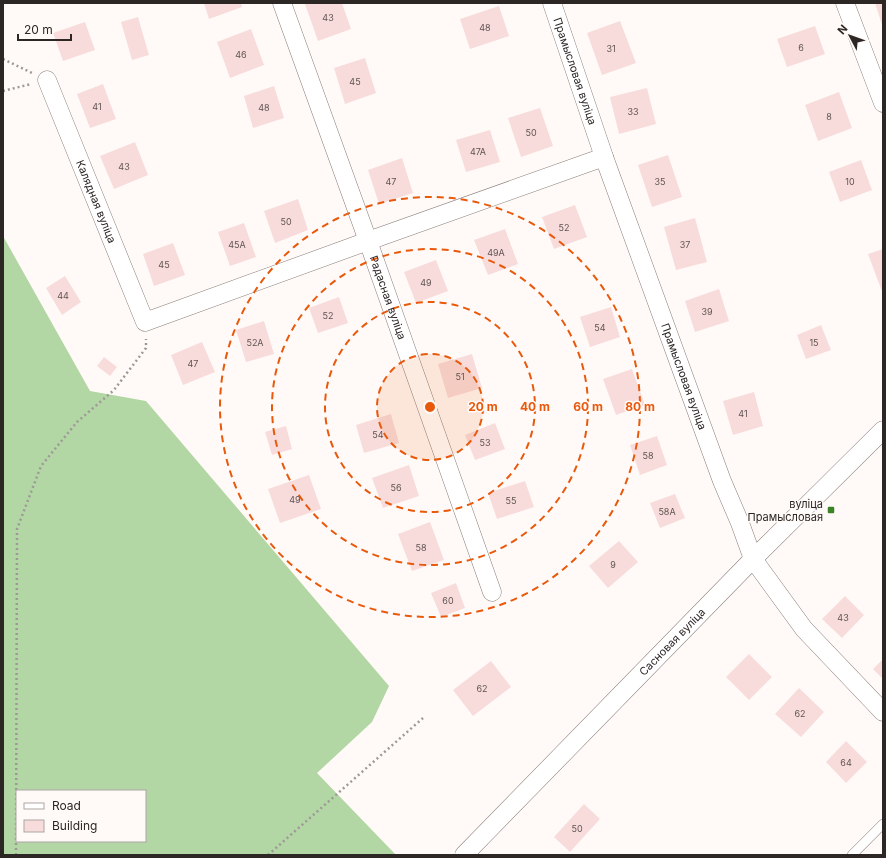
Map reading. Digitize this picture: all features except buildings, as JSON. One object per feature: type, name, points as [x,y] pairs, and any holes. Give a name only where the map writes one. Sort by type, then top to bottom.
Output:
[{"type":"street","name":"Радасная вуліца","points":[[282,3],[492,592]]},
{"type":"street","name":"Прамысловая вуліца","points":[[552,3],[604,157],[722,481],[740,523],[753,559],[804,629],[883,712]]},
{"type":"street","points":[[845,3],[883,103]]},
{"type":"street","name":"Калядная вуліца","points":[[47,80],[145,322]]},
{"type":"street","points":[[145,322],[604,157]]},
{"type":"street","name":"Сасновая вуліца","points":[[464,855],[753,559],[883,430]]},
{"type":"lane","points":[[852,855],[883,824]]},
{"type":"path","points":[[3,59],[47,80]]},
{"type":"path","points":[[3,92],[47,80]]},
{"type":"path","points":[[16,790],[17,529],[41,466],[77,422],[114,390],[146,348],[145,322]]},
{"type":"path","points":[[268,855],[423,718]]},
{"type":"path","points":[[16,842],[16,855]]},
{"type":"green space","points":[[3,236],[90,391],[146,401],[389,686],[372,722],[317,773],[396,855],[3,855]]},
{"type":"place","name":"вуліца Прамысловая","points":[[831,510]]}]
